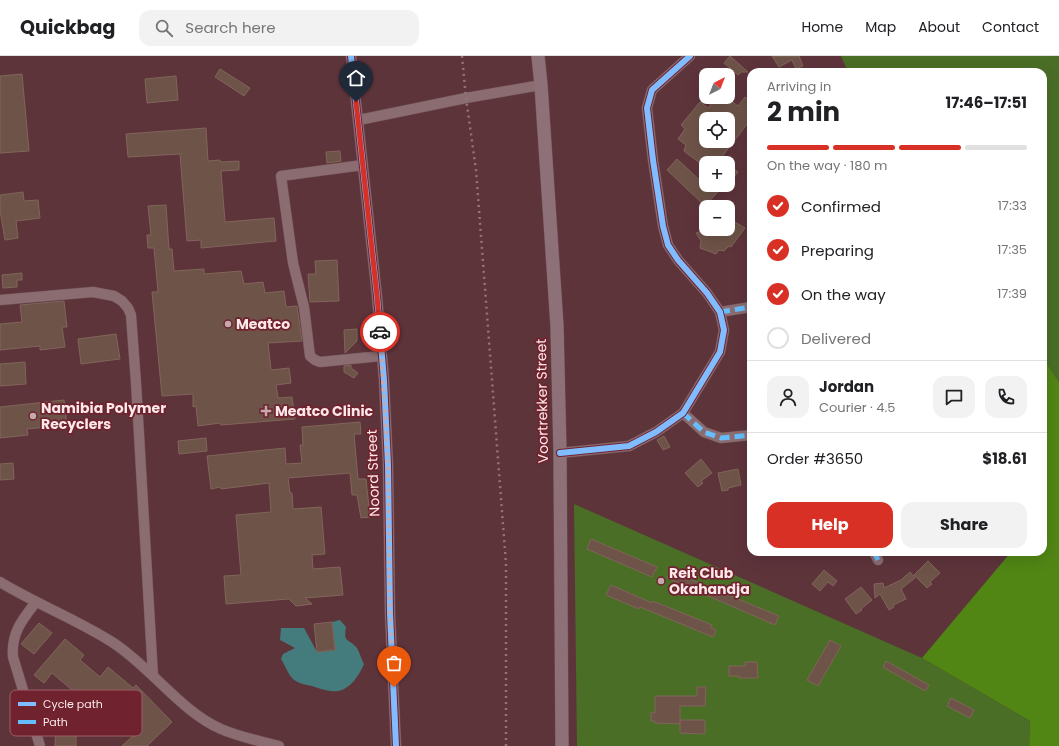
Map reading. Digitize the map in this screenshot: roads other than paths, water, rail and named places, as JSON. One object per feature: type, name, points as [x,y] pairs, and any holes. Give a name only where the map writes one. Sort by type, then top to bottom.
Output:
[{"type":"main road","name":"Voortrekker Street","points":[[538,56],[557,326],[560,453],[562,746]]},
{"type":"street","name":"Noord Street","points":[[351,56],[377,296],[381,356],[388,465],[390,613],[396,746]]},
{"type":"street","points":[[560,453],[629,446],[656,432],[683,413],[720,352],[724,330],[720,312],[707,293],[678,260],[668,245],[663,226],[647,108],[652,90],[690,56]]},
{"type":"street","points":[[359,120],[466,98],[541,85]]},
{"type":"street","points":[[363,165],[281,176],[293,263],[304,307],[310,356],[320,362],[381,356]]},
{"type":"street","points":[[0,300],[93,292],[114,296],[122,301],[128,308],[131,315],[153,676]]},
{"type":"street","points":[[720,312],[747,308]]},
{"type":"street","points":[[683,413],[704,432],[721,438],[747,435]]},
{"type":"street","points":[[0,582],[112,642],[128,654],[200,717],[221,729],[279,746]]},
{"type":"street","points":[[23,690],[13,657],[12,646],[20,624],[36,602]]},
{"type":"street","points":[[37,736],[40,746]]},
{"type":"water","points":[[340,620],[346,627],[345,636],[347,640],[357,648],[364,664],[359,675],[347,687],[336,691],[328,691],[294,680],[281,659],[283,654],[295,648],[280,640],[281,628],[304,628],[317,652],[335,650],[332,622]]},
{"type":"railway","points":[[462,56],[476,170],[506,564],[506,746]]},
{"type":"place","name":"Meatco","points":[[228,324]]},
{"type":"place","name":"Meatco Clinic","points":[[266,411]]},
{"type":"place","name":"Namibia Polymer Recyclers","points":[[33,416]]},
{"type":"place","name":"Reit Club Okahandja","points":[[661,581]]}]
